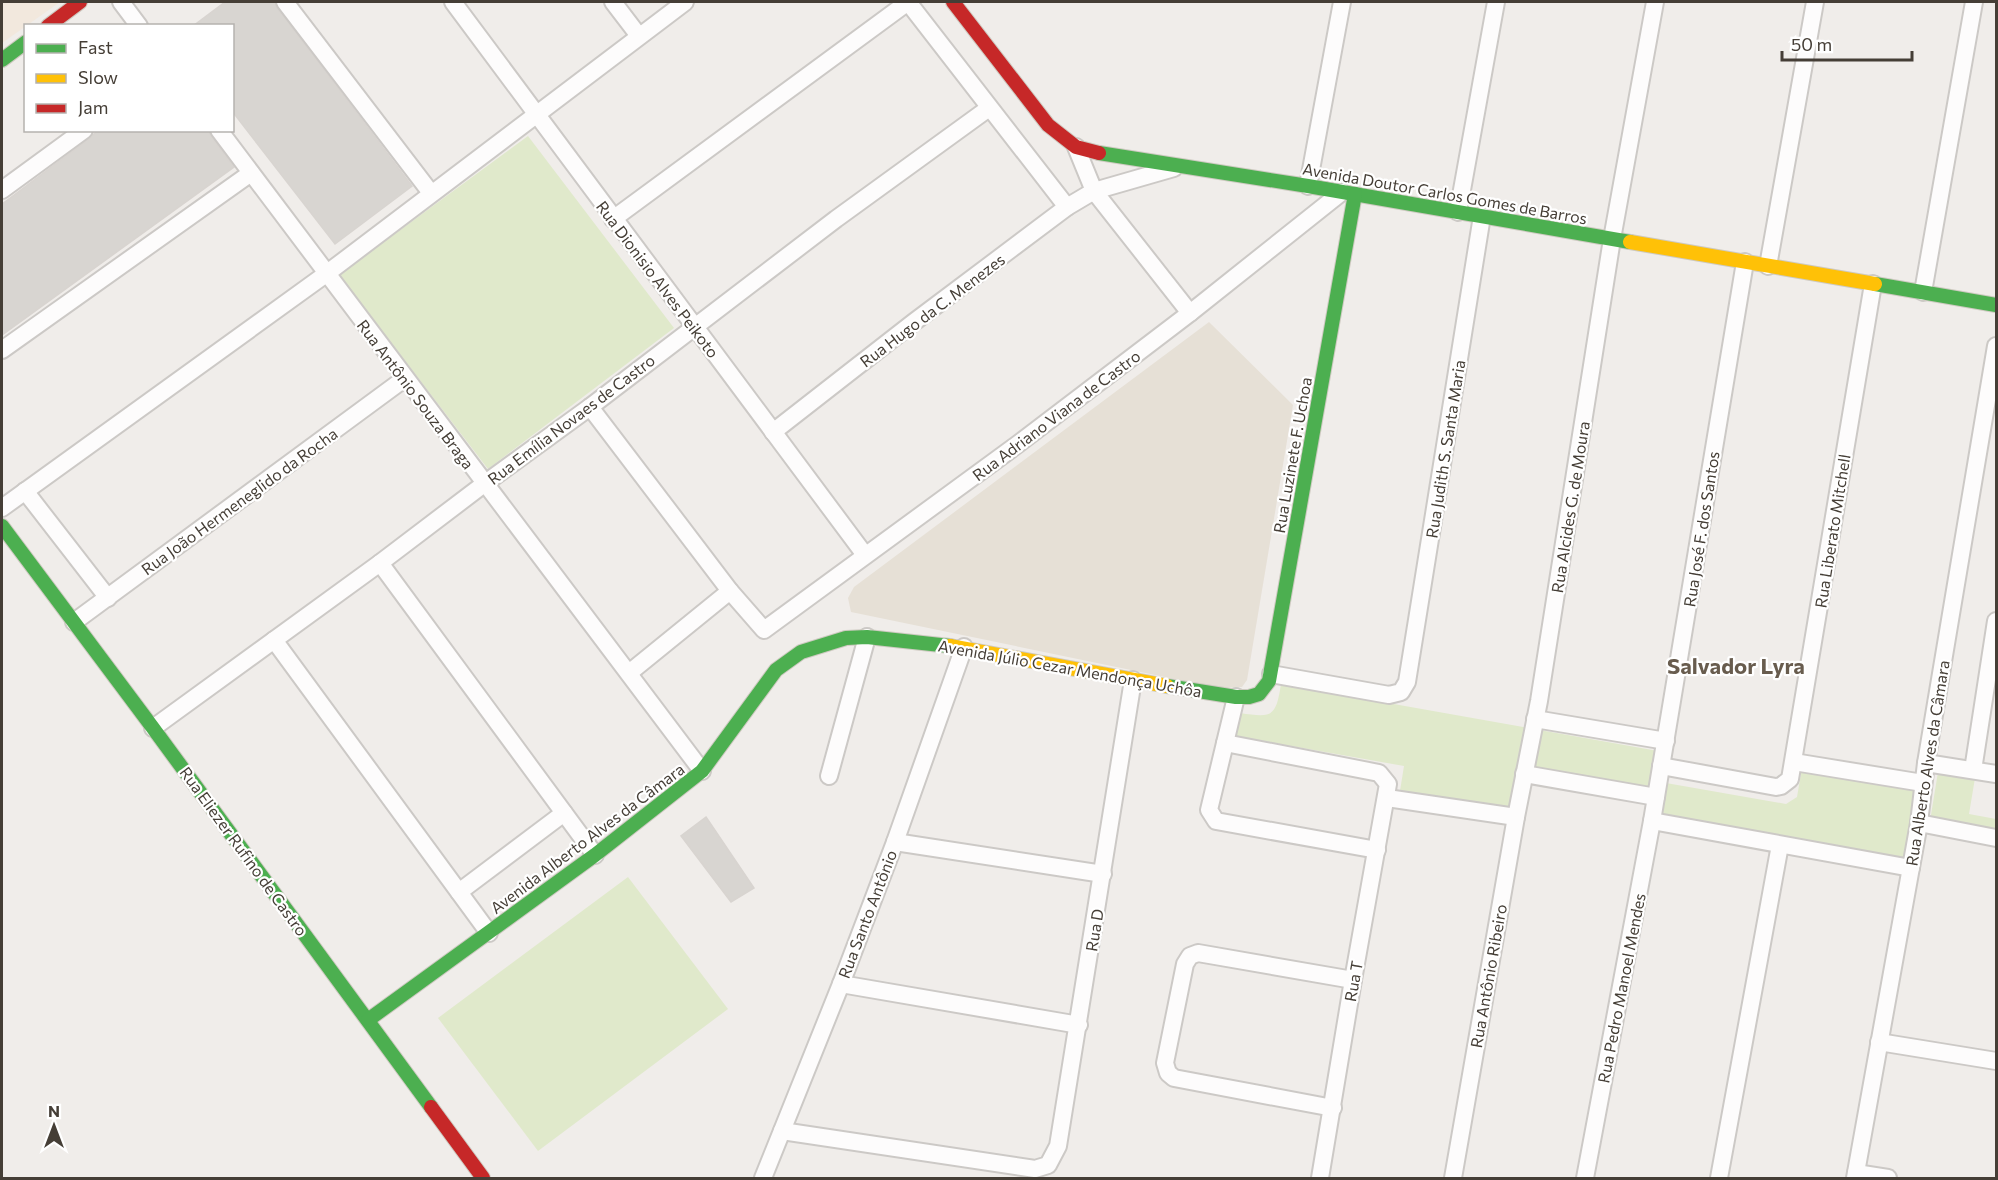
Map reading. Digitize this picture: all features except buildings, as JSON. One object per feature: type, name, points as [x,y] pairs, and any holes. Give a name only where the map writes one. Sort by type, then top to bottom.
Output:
[{"type":"street","points":[[51,24],[80,2]]},
{"type":"street","points":[[121,2],[138,24]]},
{"type":"street","points":[[285,2],[431,193]]},
{"type":"street","name":"Rua Dionisio Alves Peikoto","points":[[453,2],[865,555]]},
{"type":"street","points":[[613,2],[639,36]]},
{"type":"street","points":[[2,508],[326,274],[685,2]]},
{"type":"street","points":[[613,219],[908,2],[1067,207]]},
{"type":"street","name":"Avenida Doutor Carlos Gomes de Barros","points":[[953,2],[1048,125],[1076,147],[1996,305]]},
{"type":"street","points":[[1308,186],[1342,2]]},
{"type":"street","points":[[1458,212],[1496,2]]},
{"type":"street","name":"Rua Alcides G. de Moura","points":[[1524,774],[1535,719],[1612,239],[1655,2]]},
{"type":"street","points":[[1768,266],[1815,2]]},
{"type":"street","points":[[1923,292],[1974,2]]},
{"type":"street","points":[[2,60],[24,44]]},
{"type":"street","name":"Rua Emília Novaes de Castro","points":[[153,728],[380,563],[988,108]]},
{"type":"street","points":[[2,190],[81,132]]},
{"type":"street","name":"Rua Antônio Souza Braga","points":[[220,132],[404,379],[702,771]]},
{"type":"street","points":[[1076,147],[1094,191],[1190,313]]},
{"type":"street","name":"Rua Hugo da C. Menezes","points":[[773,432],[1067,207],[1094,191],[1180,166]]},
{"type":"street","points":[[2,350],[251,174]]},
{"type":"street","name":"Rua Adriano Viana de Castro","points":[[730,591],[764,630],[1018,444],[1349,193]]},
{"type":"street","name":"Rua Luzinete F. Uchoa","points":[[1236,697],[1250,698],[1262,692],[1268,685],[1349,193]]},
{"type":"street","name":"Rua Judith S. Santa Maria","points":[[1270,674],[1389,695],[1401,692],[1407,682],[1482,216]]},
{"type":"street","name":"Rua José F. dos Santos","points":[[1656,797],[1745,262]]},
{"type":"street","name":"Rua Liberato Mitchell","points":[[1661,766],[1776,787],[1790,779],[1873,284]]},
{"type":"street","name":"Rua Alberto Alves da Câmara","points":[[1856,1176],[1919,823],[1926,763],[1996,346]]},
{"type":"street","name":"Rua João Hermeneglido da Rocha","points":[[74,622],[404,379]]},
{"type":"street","points":[[590,407],[730,591],[629,673]]},
{"type":"street","points":[[25,491],[108,598]]},
{"type":"street","name":"Rua Eliezer Rufino de Castro","points":[[2,526],[483,1179]]},
{"type":"street","points":[[380,563],[596,855]]},
{"type":"street","points":[[1973,770],[1990,689],[1996,621]]},
{"type":"street","points":[[829,776],[867,637]]},
{"type":"street","name":"Avenida Júlio Cezar Mendonça Uchôa","points":[[867,637],[964,647],[1133,680],[1236,697]]},
{"type":"street","name":"Avenida Alberto Alves da Câmara","points":[[368,1020],[596,855],[702,771],[776,670],[801,652],[846,639],[867,637]]},
{"type":"street","points":[[274,640],[489,933]]},
{"type":"street","name":"Rua Santo Antônio","points":[[763,1179],[895,842],[964,647]]},
{"type":"street","name":"Rua D","points":[[782,1131],[1035,1169],[1048,1165],[1058,1146],[1133,680]]},
{"type":"street","points":[[1236,697],[1209,810],[1216,821],[1377,850]]},
{"type":"street","points":[[1535,719],[1666,741]]},
{"type":"street","points":[[1225,743],[1379,773],[1387,791],[1516,817]]},
{"type":"street","points":[[1794,762],[1923,783]]},
{"type":"street","points":[[1926,763],[1996,774]]},
{"type":"street","points":[[1524,774],[1656,797]]},
{"type":"street","name":"Rua Antônio Ribeiro","points":[[1453,1179],[1524,774]]},
{"type":"street","name":"Rua T","points":[[1320,1179],[1387,791]]},
{"type":"street","name":"Rua Pedro Manoel Mendes","points":[[1585,1179],[1656,797]]},
{"type":"street","points":[[459,892],[564,813]]},
{"type":"street","points":[[1652,820],[1911,868]]},
{"type":"street","points":[[1919,823],[1996,838]]},
{"type":"street","points":[[895,842],[1103,874]]},
{"type":"street","points":[[1719,1179],[1780,845]]},
{"type":"street","points":[[1333,1108],[1174,1078],[1168,1073],[1165,1063],[1185,964],[1190,956],[1198,953],[1353,980]]},
{"type":"street","points":[[841,984],[1079,1025]]},
{"type":"street","points":[[1880,1042],[1996,1061]]},
{"type":"street","points":[[1856,1176],[1888,1179]]},
{"type":"shaded area","points":[[2,2],[60,2],[29,24],[24,24],[24,27],[2,43]]},
{"type":"shaded area","points":[[1209,322],[1293,405],[1247,680],[1242,687],[1218,688],[851,612],[848,598],[854,587]]},
{"type":"green space","points":[[528,136],[674,328],[488,469],[339,275]]},
{"type":"green space","points":[[1281,684],[1658,751],[1650,792],[1520,770],[1513,814],[1399,797],[1404,766],[1235,736],[1240,713],[1266,715],[1271,713],[1277,703]]},
{"type":"green space","points":[[1802,768],[1921,790],[1908,863],[1659,818],[1666,783],[1786,804],[1797,797]]},
{"type":"green space","points":[[1938,772],[1975,778],[1969,814],[1996,819],[1996,831],[1930,821]]},
{"type":"green space","points":[[628,877],[728,1009],[538,1151],[438,1018]]},
{"type":"traffic: fast","points":[[2,60],[24,44]]},
{"type":"traffic: fast","points":[[1099,153],[1308,186],[1630,242]]},
{"type":"traffic: fast","points":[[1167,686],[1249,697],[1259,694],[1269,681],[1355,194]]},
{"type":"traffic: fast","points":[[1875,284],[1996,305]]},
{"type":"traffic: fast","points":[[2,526],[431,1107]]},
{"type":"traffic: fast","points":[[368,1020],[595,855],[702,771],[776,670],[801,652],[846,638],[867,637],[950,646]]},
{"type":"traffic: slow","points":[[1630,242],[1875,284]]},
{"type":"traffic: slow","points":[[950,646],[1167,686]]},
{"type":"traffic: jam","points":[[51,24],[80,2]]},
{"type":"traffic: jam","points":[[953,2],[1048,125],[1076,147],[1099,153]]},
{"type":"traffic: jam","points":[[431,1107],[483,1178]]},
{"type":"district","name":"Salvador Lyra","points":[[1736,665]]}]
